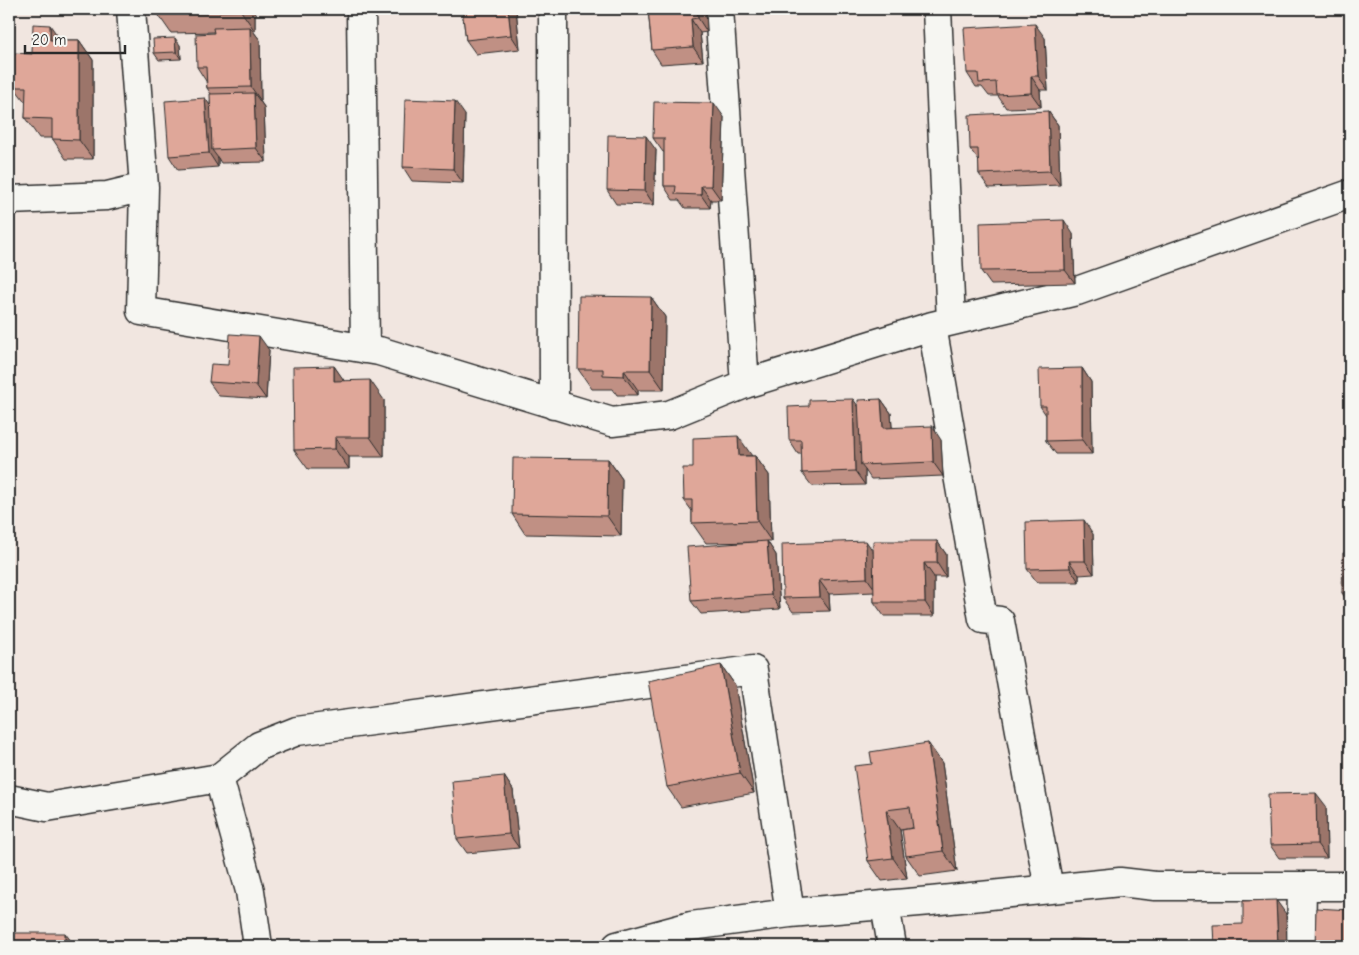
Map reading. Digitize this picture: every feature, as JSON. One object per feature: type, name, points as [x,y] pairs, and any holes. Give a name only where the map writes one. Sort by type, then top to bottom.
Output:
[{"type":"street","points":[[130,9],[144,187],[141,311],[378,351],[612,422],[669,415],[745,384],[942,323],[1077,291],[1350,194]]},
{"type":"street","points":[[361,9],[365,349]]},
{"type":"street","points":[[553,9],[554,405]]},
{"type":"street","points":[[718,9],[745,384]]},
{"type":"street","points":[[937,9],[942,323],[983,619],[1000,621],[1049,889]]},
{"type":"street","points":[[9,200],[107,196],[144,187]]},
{"type":"street","points":[[9,799],[47,807],[219,778],[259,746],[297,731],[754,670],[790,913]]},
{"type":"street","points":[[219,778],[250,891],[258,946]]},
{"type":"street","points":[[617,946],[691,926],[790,913],[1120,882],[1155,886],[1350,886]]},
{"type":"street","points":[[1301,946],[1302,886]]},
{"type":"street","points":[[885,905],[892,946]]},
{"type":"building","points":[[157,9],[241,9],[241,11],[157,13]]},
{"type":"building","points":[[462,9],[508,9],[511,35],[466,40]]},
{"type":"building","points":[[648,9],[697,9],[698,18],[691,19],[693,47],[652,50]]},
{"type":"building","points":[[33,24],[50,25],[50,40],[79,40],[79,140],[52,139],[52,119],[25,118],[26,87],[14,87],[14,53],[32,54]]},
{"type":"building","points":[[1035,24],[1038,76],[1031,76],[1031,93],[997,95],[996,82],[979,83],[978,73],[967,73],[964,28]]},
{"type":"building","points":[[250,27],[251,87],[207,88],[206,67],[197,67],[196,34],[214,33],[213,28]]},
{"type":"building","points":[[175,38],[176,52],[154,53],[153,39]]},
{"type":"building","points":[[254,93],[256,148],[212,150],[210,94]]},
{"type":"building","points":[[205,98],[209,153],[169,156],[165,101]]},
{"type":"building","points":[[405,99],[455,101],[453,169],[403,167]]},
{"type":"building","points":[[654,102],[714,103],[711,186],[701,186],[701,195],[675,194],[676,186],[664,186],[664,138],[653,138]]},
{"type":"building","points":[[1048,111],[1050,171],[979,174],[978,149],[970,149],[969,115]]},
{"type":"building","points":[[608,135],[646,136],[645,191],[607,190]]},
{"type":"building","points":[[1064,220],[1065,270],[981,271],[980,223]]},
{"type":"building","points":[[579,296],[651,297],[650,370],[624,370],[624,376],[603,375],[603,369],[578,369]]},
{"type":"building","points":[[230,334],[259,336],[256,385],[209,382],[211,364],[228,365]]},
{"type":"building","points":[[334,366],[334,381],[370,380],[370,437],[335,437],[335,449],[294,450],[293,367]]},
{"type":"building","points":[[1082,368],[1082,440],[1046,441],[1046,406],[1040,406],[1039,369]]},
{"type":"building","points":[[853,399],[855,471],[802,473],[801,440],[789,440],[788,407],[809,406],[809,400]]},
{"type":"building","points":[[881,399],[883,428],[932,426],[933,462],[861,465],[858,400]]},
{"type":"building","points":[[738,436],[739,456],[755,456],[757,521],[692,523],[692,500],[684,500],[683,468],[693,468],[693,438]]},
{"type":"building","points":[[513,458],[608,459],[607,516],[512,514]]},
{"type":"building","points":[[1084,520],[1085,561],[1069,561],[1070,568],[1027,569],[1026,522]]},
{"type":"building","points":[[767,541],[771,595],[691,601],[687,547]]},
{"type":"building","points":[[866,541],[867,578],[819,580],[820,597],[783,598],[782,544]]},
{"type":"building","points":[[873,541],[937,541],[937,563],[924,563],[925,602],[874,602]]},
{"type":"building","points":[[1343,553],[1350,553],[1350,593],[1342,593]]},
{"type":"building","points":[[721,665],[740,773],[667,787],[648,681]]},
{"type":"building","points":[[928,743],[943,851],[906,856],[902,830],[913,828],[910,807],[886,810],[893,858],[868,861],[854,766],[872,764],[870,752]]},
{"type":"building","points":[[504,776],[509,834],[457,839],[452,781]]},
{"type":"building","points":[[1316,793],[1317,844],[1270,845],[1268,794]]},
{"type":"building","points":[[1276,900],[1278,946],[1214,946],[1213,925],[1243,924],[1243,901]]},
{"type":"building","points":[[1316,908],[1350,910],[1350,946],[1315,946]]},
{"type":"building","points":[[9,933],[65,933],[65,946],[9,946]]},
{"type":"building","points":[[1070,939],[1150,942],[1149,946],[1070,946]]}]
